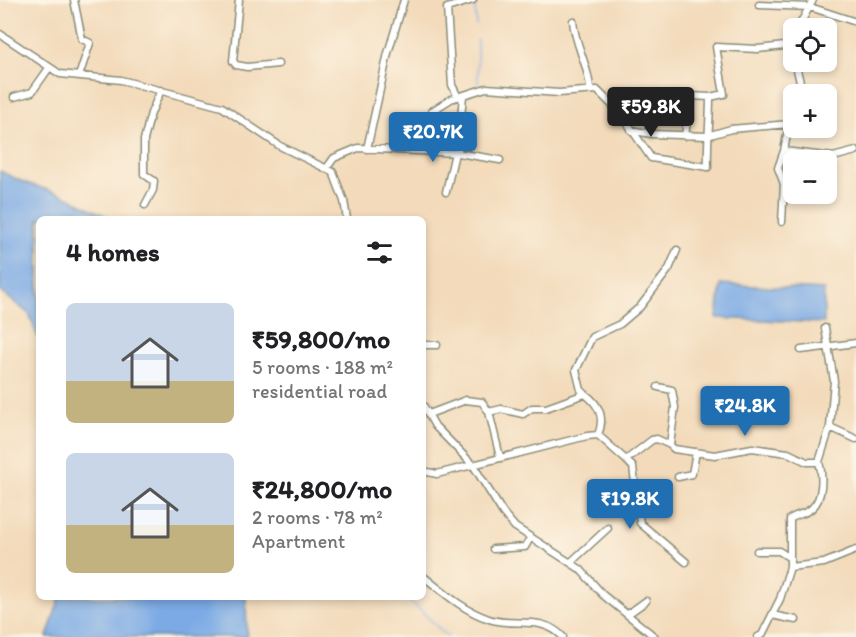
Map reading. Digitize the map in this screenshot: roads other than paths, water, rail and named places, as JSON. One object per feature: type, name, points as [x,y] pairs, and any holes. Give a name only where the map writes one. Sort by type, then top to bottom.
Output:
[{"type":"street","points":[[74,0],[82,39],[90,43],[79,76]]},
{"type":"street","points":[[239,0],[233,61],[236,65],[247,67],[278,64]]},
{"type":"street","points":[[367,149],[388,53],[403,0]]},
{"type":"street","points":[[446,192],[457,153],[460,96],[452,85],[447,8],[473,0]]},
{"type":"street","points":[[804,18],[813,0]]},
{"type":"street","points":[[759,4],[810,7],[856,22]]},
{"type":"street","points":[[573,21],[578,47],[588,68],[590,89]]},
{"type":"street","points":[[0,34],[60,74],[121,80],[222,107],[280,146],[333,172],[344,201],[346,216]]},
{"type":"street","points":[[686,136],[690,96],[710,97],[724,94],[716,57],[718,46],[758,49],[783,46]]},
{"type":"street","points":[[14,97],[32,92],[49,68]]},
{"type":"street","points":[[432,111],[460,96],[486,88],[559,93],[597,90],[622,115],[651,158],[708,167],[707,136],[711,130],[710,97]]},
{"type":"street","points":[[145,205],[154,181],[144,174],[144,140],[151,113],[161,90]]},
{"type":"street","points":[[631,129],[645,134],[707,136],[731,129],[783,125]]},
{"type":"street","points":[[326,169],[334,158],[358,148],[457,153],[500,160]]},
{"type":"street","points":[[783,151],[778,168],[783,181]]},
{"type":"street","points":[[837,156],[856,151]]},
{"type":"street","points":[[782,222],[783,203]]},
{"type":"street","points":[[598,435],[601,411],[581,390],[576,370],[592,337],[620,324],[640,307],[669,269],[677,250]]},
{"type":"street","points":[[758,637],[762,635],[772,615],[790,567],[790,519],[808,511],[816,504],[821,487],[819,462],[831,427],[835,398],[830,348],[825,328]]},
{"type":"street","points":[[801,350],[856,343]]},
{"type":"street","points":[[426,345],[437,345]]},
{"type":"street","points":[[658,387],[672,390],[675,407],[670,445]]},
{"type":"street","points":[[489,412],[501,409],[523,414],[532,408],[546,408],[585,394]]},
{"type":"street","points":[[429,414],[472,400],[482,402],[489,412],[500,457]]},
{"type":"street","points":[[426,410],[435,426],[473,465],[503,513],[530,538],[571,562],[595,588],[655,637]]},
{"type":"street","points":[[831,427],[856,439]]},
{"type":"street","points":[[426,472],[437,474],[598,435],[633,467],[640,523],[686,562]]},
{"type":"street","points":[[626,460],[652,440],[670,445],[674,449],[715,455],[753,448],[788,453],[807,462],[819,462]]},
{"type":"street","points":[[678,477],[692,474],[696,452]]},
{"type":"street","points":[[571,562],[608,528]]},
{"type":"street","points":[[493,549],[525,547],[530,538]]},
{"type":"street","points":[[758,551],[778,550],[790,558]]},
{"type":"street","points":[[790,567],[824,563],[856,550]]},
{"type":"street","points":[[426,578],[456,602],[490,620],[529,621],[550,627],[563,637]]},
{"type":"street","points":[[628,614],[645,601]]},
{"type":"street","points":[[772,615],[796,620]]},
{"type":"water","points":[[0,171],[23,182],[64,195],[106,216],[36,216],[36,332],[29,314],[0,291]]},
{"type":"water","points":[[721,284],[824,290],[824,323],[717,318]]},
{"type":"water","points":[[59,600],[246,600],[247,637],[47,637]]},
{"type":"waterway","points":[[475,5],[476,25]]},
{"type":"waterway","points":[[477,40],[478,83]]},
{"type":"waterway","points":[[407,600],[448,637]]}]
